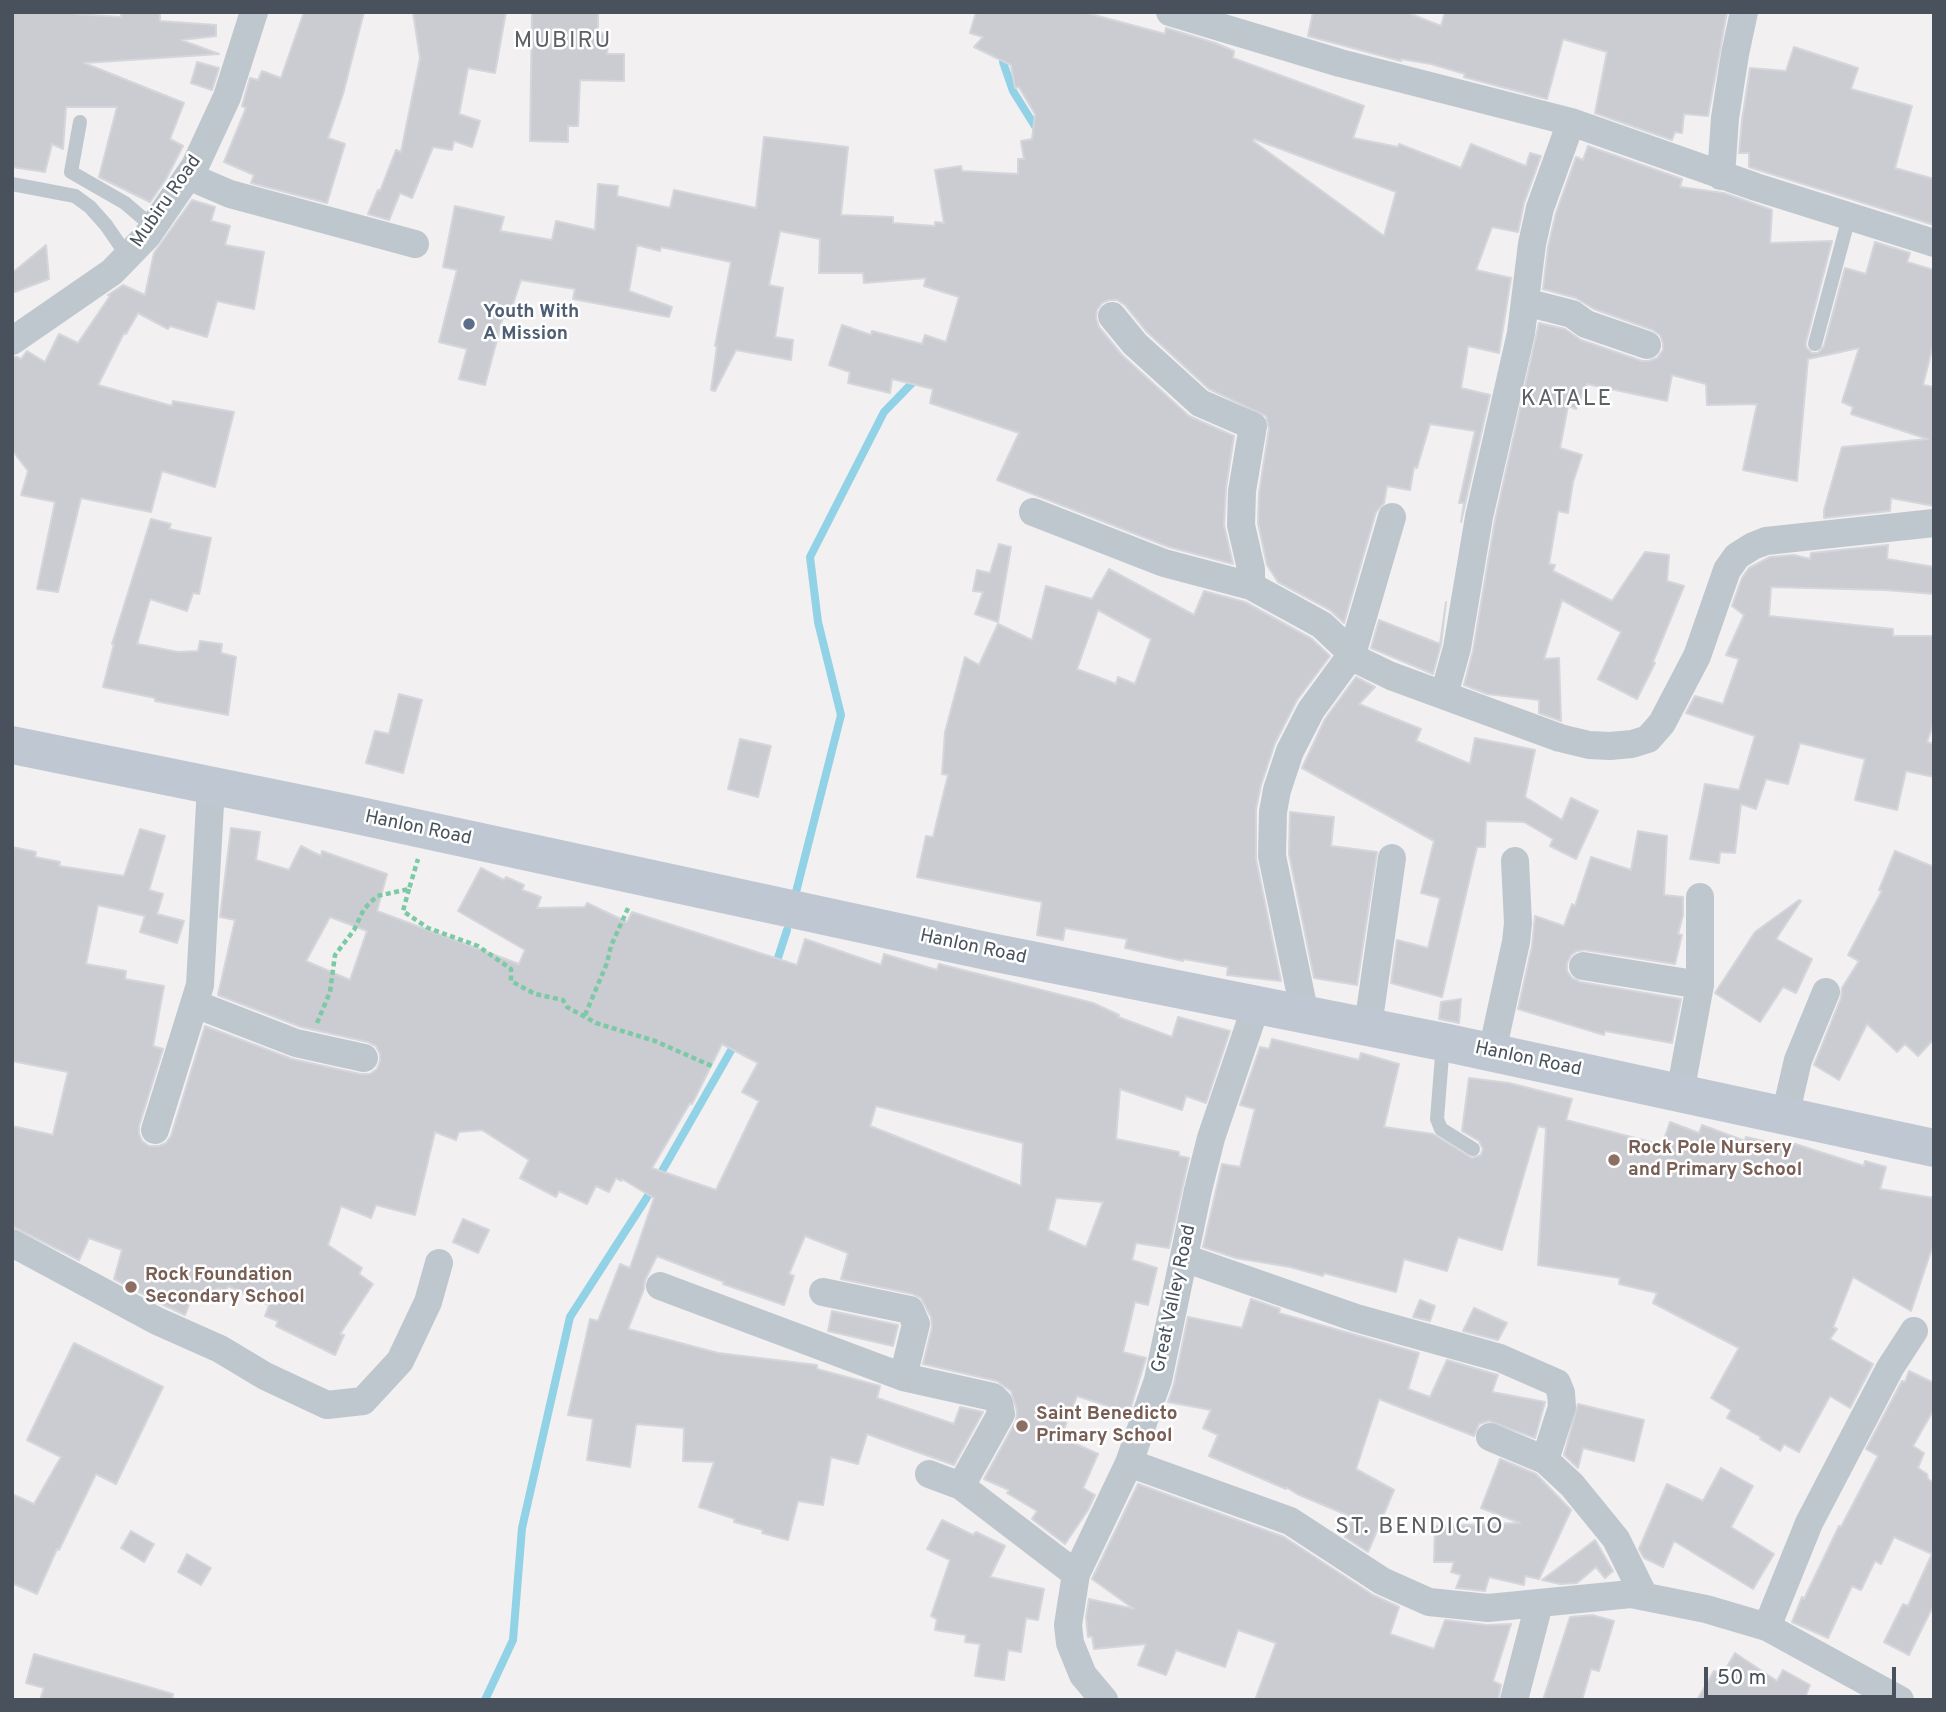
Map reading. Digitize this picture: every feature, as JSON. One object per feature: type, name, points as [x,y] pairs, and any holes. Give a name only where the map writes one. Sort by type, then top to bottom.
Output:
[{"type":"main road","name":"Hanlon Road","points":[[13,752],[211,786],[1256,1006],[1492,1052],[1934,1148]]},
{"type":"street","name":"Mubiru Road","points":[[12,341],[112,272],[153,227],[195,166],[227,97],[254,12]]},
{"type":"street","points":[[1170,12],[1340,63],[1571,122],[1721,176],[1934,243]]},
{"type":"street","points":[[1721,176],[1725,118],[1744,12]]},
{"type":"street","points":[[1444,695],[1457,648],[1479,517],[1521,333],[1532,244],[1540,208],[1571,122]]},
{"type":"street","points":[[188,176],[230,194],[415,244]]},
{"type":"street","points":[[1525,302],[1572,314],[1587,324],[1647,345]]},
{"type":"street","points":[[1112,316],[1135,344],[1200,403],[1253,426],[1242,491],[1241,525],[1251,569],[1251,586]]},
{"type":"street","points":[[1033,512],[1164,563],[1251,586],[1322,625],[1341,640],[1360,661],[1391,676],[1522,725],[1589,745],[1632,744],[1648,738],[1662,723],[1697,656],[1727,570],[1737,556],[1753,545],[1766,541],[1934,523]]},
{"type":"street","points":[[1305,1015],[1272,856],[1273,812],[1290,751],[1311,710],[1352,654],[1392,517]]},
{"type":"street","points":[[155,1130],[195,1004],[201,973],[211,786]]},
{"type":"street","points":[[1368,1026],[1392,858]]},
{"type":"street","points":[[1492,1052],[1516,942],[1518,923],[1515,861]]},
{"type":"street","points":[[1680,1093],[1700,985],[1700,897]]},
{"type":"street","points":[[1583,966],[1700,985]]},
{"type":"street","points":[[1784,1116],[1798,1060],[1826,992]]},
{"type":"street","points":[[195,1004],[252,1027],[308,1045],[364,1058]]},
{"type":"street","name":"Great Valley Road","points":[[1104,1700],[1083,1675],[1070,1643],[1068,1625],[1076,1574],[1129,1463],[1158,1380],[1212,1138],[1256,1006]]},
{"type":"street","points":[[12,1243],[157,1321],[220,1349],[265,1376],[327,1405],[363,1401],[400,1361],[428,1302],[439,1263]]},
{"type":"street","points":[[1184,1258],[1356,1318],[1500,1358],[1557,1383],[1562,1407],[1545,1460]]},
{"type":"street","points":[[660,1286],[902,1377],[993,1397],[999,1404],[1001,1414],[961,1486]]},
{"type":"street","points":[[823,1292],[910,1310],[916,1324],[902,1377]]},
{"type":"street","points":[[1767,1627],[1809,1523],[1890,1368],[1914,1331]]},
{"type":"street","points":[[1490,1437],[1545,1460],[1572,1485],[1616,1539],[1644,1596]]},
{"type":"street","points":[[1129,1463],[1284,1518],[1382,1581],[1429,1602],[1488,1608],[1619,1594],[1644,1596],[1706,1609],[1767,1627],[1899,1700]]},
{"type":"street","points":[[929,1474],[961,1486],[1076,1574]]},
{"type":"street","points":[[1514,1700],[1539,1604]]},
{"type":"lane","points":[[80,121],[71,172],[125,204],[153,227]]},
{"type":"lane","points":[[12,184],[75,196],[100,218],[128,257]]},
{"type":"lane","points":[[1815,344],[1849,217]]},
{"type":"lane","points":[[1443,1042],[1437,1119],[1441,1129],[1473,1149]]},
{"type":"path","points":[[426,831],[403,911],[428,928],[478,946],[511,969],[511,981],[535,994],[563,1000],[567,1007],[596,1023],[655,1041],[714,1067]]},
{"type":"path","points":[[585,1015],[607,963],[611,946],[643,877]]},
{"type":"path","points":[[308,1045],[330,992],[335,955],[354,930],[364,909],[377,896],[409,889]]},
{"type":"building","points":[[12,12],[78,12],[77,14],[121,17],[121,12],[160,12],[160,21],[216,25],[216,36],[181,40],[219,54],[84,63],[184,103],[170,139],[183,146],[166,179],[150,202],[99,177],[117,107],[66,107],[63,149],[52,144],[45,172],[12,167]]},
{"type":"building","points":[[304,12],[364,12],[343,94],[328,138],[345,144],[327,203],[251,183],[254,175],[224,162],[246,108],[242,106],[250,78],[258,80],[262,71],[281,78]]},
{"type":"building","points":[[413,12],[506,12],[495,73],[468,68],[459,114],[480,121],[472,147],[454,141],[452,150],[433,147],[412,198],[400,193],[389,220],[368,214],[396,150],[401,152],[420,58]]},
{"type":"building","points":[[532,12],[598,12],[598,33],[609,34],[607,54],[624,54],[624,81],[580,80],[578,126],[568,126],[568,142],[530,141]]},
{"type":"building","points":[[976,12],[1083,12],[1165,34],[1166,28],[1215,43],[1234,51],[1233,58],[1364,106],[1353,138],[1398,147],[1399,144],[1461,168],[1471,144],[1526,166],[1530,153],[1541,156],[1524,203],[1518,232],[1492,227],[1476,270],[1511,278],[1499,353],[1468,346],[1461,388],[1490,395],[1461,522],[1464,503],[1459,503],[1475,431],[1430,424],[1417,468],[1414,467],[1410,490],[1387,486],[1384,503],[1376,512],[1344,623],[1330,610],[1278,582],[1267,565],[1258,523],[1259,493],[1269,429],[1266,416],[1209,389],[1147,332],[1125,305],[1117,300],[1102,303],[1096,318],[1099,327],[1122,355],[1189,416],[1234,436],[1226,488],[1224,525],[1233,564],[1169,547],[997,480],[1019,433],[930,403],[933,389],[892,379],[890,393],[848,383],[850,372],[829,365],[842,325],[871,335],[872,331],[922,344],[925,335],[946,342],[959,297],[924,286],[926,278],[864,283],[863,273],[819,273],[820,239],[780,231],[769,285],[783,288],[775,337],[793,340],[791,360],[736,350],[715,391],[711,390],[715,346],[731,262],[661,247],[660,251],[637,245],[629,291],[672,307],[669,317],[573,299],[575,289],[521,280],[508,319],[503,317],[485,385],[459,379],[467,349],[439,342],[457,270],[443,267],[455,206],[504,217],[500,231],[552,240],[556,221],[595,230],[598,184],[618,186],[617,196],[670,208],[674,190],[756,208],[764,137],[848,147],[841,215],[893,217],[893,223],[935,226],[935,222],[944,223],[935,170],[961,166],[962,171],[1018,174],[1018,159],[1024,159],[1021,141],[1032,139],[1035,114],[1019,87],[1015,88],[1011,65],[974,47],[983,37],[970,33]],"holes":[[[1254,139],[1396,192],[1384,236],[1253,141]]]},
{"type":"building","points":[[1313,12],[1406,12],[1441,26],[1445,12],[1727,12],[1708,116],[1684,114],[1682,133],[1675,132],[1672,140],[1595,113],[1607,52],[1563,39],[1547,99],[1464,77],[1465,74],[1431,64],[1401,61],[1308,36]]},
{"type":"building","points":[[1794,47],[1858,68],[1851,89],[1912,106],[1895,168],[1934,179],[1934,225],[1749,167],[1749,153],[1739,153],[1750,68],[1786,71]]},
{"type":"building","points":[[197,62],[219,68],[212,90],[191,83]]},
{"type":"building","points":[[1588,146],[1682,179],[1680,187],[1724,193],[1772,210],[1770,243],[1832,241],[1806,342],[1806,347],[1812,353],[1818,353],[1824,346],[1845,268],[1866,274],[1875,242],[1910,253],[1907,262],[1934,270],[1934,341],[1923,385],[1934,387],[1934,506],[1891,498],[1890,511],[1824,518],[1842,447],[1928,439],[1851,414],[1853,407],[1842,402],[1859,348],[1808,359],[1797,481],[1743,470],[1757,404],[1707,405],[1706,384],[1672,375],[1667,401],[1587,384],[1576,409],[1568,406],[1560,448],[1582,455],[1573,482],[1568,513],[1558,511],[1549,564],[1555,565],[1553,571],[1612,601],[1645,552],[1669,555],[1667,581],[1684,586],[1653,662],[1655,663],[1637,699],[1598,679],[1621,632],[1562,600],[1544,659],[1559,658],[1561,721],[1539,713],[1539,700],[1487,694],[1464,685],[1473,651],[1495,520],[1539,323],[1565,329],[1581,340],[1642,361],[1657,358],[1663,350],[1660,335],[1653,330],[1594,309],[1576,298],[1543,289],[1548,247],[1556,213],[1576,157],[1583,160]]},
{"type":"building","points":[[192,200],[215,207],[211,221],[230,226],[225,245],[264,252],[254,309],[217,301],[207,337],[170,326],[168,329],[138,313],[126,334],[124,333],[98,385],[172,406],[173,401],[234,412],[215,487],[162,471],[151,512],[81,498],[58,592],[37,589],[55,502],[21,495],[28,471],[12,450],[12,357],[21,359],[27,351],[45,362],[59,334],[78,343],[110,296],[108,295],[123,285],[145,295],[154,253]]},
{"type":"building","points":[[46,245],[49,279],[12,293],[12,273]]},
{"type":"building","points":[[151,519],[171,524],[169,529],[211,538],[199,594],[193,593],[187,611],[150,599],[137,644],[178,652],[198,651],[200,641],[222,644],[221,653],[236,657],[228,715],[155,701],[155,698],[103,687],[112,644]]},
{"type":"building","points":[[999,544],[1011,547],[998,622],[975,614],[983,592],[973,591],[977,570],[990,573]]},
{"type":"building","points":[[1888,545],[1887,559],[1934,567],[1934,594],[1771,587],[1769,616],[1893,629],[1893,636],[1934,636],[1934,722],[1927,742],[1934,744],[1934,777],[1906,771],[1897,810],[1855,800],[1865,759],[1800,743],[1788,784],[1766,779],[1756,809],[1741,804],[1735,853],[1720,852],[1719,863],[1690,859],[1705,784],[1739,790],[1755,736],[1686,713],[1695,696],[1723,704],[1739,659],[1726,655],[1744,615],[1732,606],[1742,578],[1749,568],[1770,557],[1794,555],[1810,559],[1811,553]]},
{"type":"building","points":[[1109,569],[1194,615],[1204,591],[1245,602],[1312,639],[1330,656],[1297,700],[1275,743],[1256,809],[1256,859],[1281,981],[1227,975],[1228,967],[1184,959],[1183,961],[1125,948],[1127,939],[1065,928],[1063,940],[1037,935],[1042,902],[917,877],[926,836],[933,837],[948,775],[942,774],[945,732],[965,657],[979,665],[998,624],[1032,640],[1046,586],[1092,599]],"holes":[[[1098,610],[1151,639],[1135,684],[1118,677],[1116,684],[1077,669]]]},
{"type":"building","points":[[1446,602],[1441,644],[1433,674],[1371,648],[1379,620],[1440,644]]},
{"type":"building","points":[[1356,677],[1375,687],[1359,704],[1421,729],[1416,741],[1470,764],[1475,738],[1535,750],[1525,797],[1562,820],[1571,798],[1598,811],[1576,859],[1550,846],[1553,839],[1524,822],[1486,821],[1485,847],[1477,847],[1442,997],[1391,983],[1397,940],[1428,948],[1440,898],[1421,893],[1434,841],[1302,768],[1325,719]]},
{"type":"building","points":[[399,694],[422,700],[403,773],[366,763],[375,731],[389,734]]},
{"type":"building","points":[[740,739],[771,746],[758,797],[728,789]]},
{"type":"building","points":[[1290,812],[1334,817],[1331,846],[1377,852],[1357,985],[1314,978],[1289,854]]},
{"type":"building","points":[[231,828],[260,832],[256,860],[289,870],[301,846],[321,856],[322,851],[387,874],[377,911],[519,964],[525,950],[458,911],[481,868],[504,880],[506,877],[524,885],[522,890],[541,897],[537,908],[585,907],[587,903],[627,922],[632,912],[797,965],[805,939],[881,965],[884,954],[937,970],[939,964],[1093,1003],[1119,1015],[1118,1017],[1172,1037],[1178,1017],[1230,1031],[1206,1103],[1186,1096],[1182,1110],[1120,1089],[1116,1139],[1179,1152],[1179,1156],[1189,1158],[1169,1248],[1136,1243],[1132,1260],[1157,1268],[1148,1305],[1135,1302],[1123,1352],[1146,1358],[1129,1413],[1077,1396],[1061,1437],[1098,1454],[1083,1488],[1095,1495],[1065,1544],[1032,1519],[1037,1511],[1007,1493],[1009,1490],[984,1479],[1016,1421],[1017,1411],[1011,1391],[997,1381],[923,1364],[932,1327],[931,1317],[921,1298],[841,1279],[848,1253],[805,1236],[789,1274],[794,1276],[784,1305],[723,1284],[724,1282],[657,1256],[645,1280],[628,1329],[718,1353],[817,1365],[817,1369],[880,1386],[877,1398],[954,1424],[960,1407],[983,1412],[954,1465],[867,1434],[858,1464],[831,1457],[823,1505],[798,1501],[788,1540],[762,1533],[763,1530],[734,1522],[735,1519],[699,1507],[714,1462],[683,1461],[684,1428],[636,1424],[630,1467],[587,1460],[593,1419],[568,1415],[590,1319],[598,1321],[620,1264],[630,1268],[654,1198],[616,1178],[609,1192],[596,1186],[587,1204],[559,1191],[556,1197],[520,1178],[529,1160],[482,1130],[459,1132],[456,1140],[435,1132],[415,1215],[376,1205],[371,1218],[341,1206],[328,1245],[362,1268],[359,1274],[373,1284],[340,1334],[344,1335],[335,1355],[276,1326],[278,1321],[265,1316],[269,1305],[228,1286],[226,1291],[218,1288],[212,1302],[193,1295],[185,1315],[114,1279],[122,1250],[89,1238],[79,1260],[12,1226],[12,1126],[53,1135],[68,1072],[12,1061],[12,847],[36,852],[35,857],[60,862],[59,866],[124,876],[140,829],[165,836],[149,890],[163,894],[157,914],[184,921],[177,943],[140,932],[145,916],[98,905],[86,964],[126,971],[125,979],[164,986],[153,1046],[163,1049],[139,1126],[142,1141],[149,1146],[166,1143],[171,1136],[205,1026],[292,1059],[360,1074],[370,1074],[377,1069],[380,1054],[376,1046],[368,1042],[301,1027],[218,995],[235,920],[220,917]],"holes":[[[330,917],[367,931],[350,980],[306,961]],[[722,1044],[758,1063],[742,1092],[759,1101],[716,1190],[652,1168],[690,1103],[692,1104]],[[876,1106],[1023,1143],[1021,1186],[870,1126]],[[1056,1198],[1103,1202],[1086,1247],[1048,1230]]]},
{"type":"building","points":[[1638,831],[1667,836],[1664,895],[1683,897],[1683,915],[1678,934],[1682,935],[1675,964],[1585,950],[1571,955],[1567,971],[1572,978],[1580,982],[1681,999],[1672,1043],[1605,1031],[1604,1035],[1518,1009],[1532,946],[1535,916],[1564,926],[1572,904],[1575,906],[1591,857],[1631,870]]},
{"type":"building","points":[[1895,851],[1934,867],[1934,1039],[1918,1056],[1905,1044],[1897,1052],[1867,1024],[1839,1080],[1814,1065],[1841,998],[1842,988],[1859,961],[1848,955],[1882,891],[1879,890]]},
{"type":"building","points":[[1801,901],[1776,939],[1812,959],[1796,993],[1783,987],[1760,1022],[1715,993],[1755,932]]},
{"type":"building","points":[[1461,999],[1459,1023],[1439,1019],[1441,1002]]},
{"type":"building","points":[[1272,1039],[1359,1060],[1361,1053],[1399,1064],[1384,1127],[1433,1134],[1472,1158],[1481,1155],[1483,1149],[1479,1141],[1462,1131],[1469,1078],[1509,1083],[1572,1099],[1566,1120],[1662,1145],[1670,1122],[1699,1133],[1702,1125],[1745,1141],[1746,1137],[1788,1147],[1789,1142],[1864,1166],[1865,1161],[1886,1167],[1880,1189],[1934,1198],[1934,1242],[1911,1311],[1853,1277],[1833,1327],[1837,1329],[1830,1339],[1873,1364],[1850,1408],[1830,1396],[1799,1452],[1784,1444],[1780,1451],[1727,1418],[1731,1410],[1711,1398],[1739,1348],[1653,1303],[1657,1293],[1619,1284],[1620,1278],[1538,1265],[1546,1128],[1538,1126],[1502,1250],[1458,1237],[1447,1271],[1404,1259],[1396,1292],[1324,1273],[1323,1276],[1290,1267],[1236,1258],[1203,1247],[1222,1164],[1240,1167],[1255,1109],[1240,1105],[1260,1047],[1269,1049]]},
{"type":"building","points":[[463,1219],[489,1230],[478,1253],[453,1242]]},
{"type":"building","points":[[1251,1299],[1280,1309],[1279,1313],[1419,1353],[1408,1389],[1430,1397],[1447,1360],[1498,1375],[1492,1392],[1545,1402],[1535,1438],[1489,1421],[1479,1424],[1474,1436],[1379,1399],[1356,1469],[1394,1490],[1368,1552],[1345,1537],[1352,1517],[1209,1456],[1218,1435],[1203,1428],[1211,1410],[1168,1402],[1188,1317],[1242,1328]]},
{"type":"building","points":[[1420,1300],[1435,1306],[1430,1321],[1413,1317]]},
{"type":"building","points":[[1474,1308],[1507,1323],[1498,1340],[1463,1331]]},
{"type":"building","points":[[832,1311],[898,1325],[893,1346],[828,1331]]},
{"type":"building","points":[[74,1343],[163,1387],[116,1484],[96,1474],[37,1594],[12,1583],[12,1494],[34,1504],[61,1457],[27,1440]]},
{"type":"building","points":[[1909,1371],[1934,1383],[1934,1409],[1913,1446],[1924,1453],[1918,1468],[1934,1483],[1934,1604],[1909,1655],[1884,1642],[1903,1604],[1908,1606],[1932,1554],[1894,1537],[1881,1564],[1875,1561],[1861,1590],[1852,1586],[1828,1638],[1792,1622],[1802,1597],[1804,1599],[1839,1526],[1841,1527],[1878,1456],[1866,1449]]},
{"type":"building","points":[[1578,1404],[1644,1420],[1634,1461],[1583,1448],[1578,1468],[1564,1455]]},
{"type":"building","points":[[1500,1459],[1536,1474],[1571,1510],[1539,1579],[1525,1576],[1524,1585],[1489,1577],[1485,1591],[1456,1588],[1461,1575],[1451,1572],[1454,1562],[1434,1562],[1435,1526],[1520,1523],[1481,1508]]},
{"type":"building","points":[[1721,1468],[1753,1486],[1731,1527],[1774,1554],[1753,1589],[1674,1541],[1663,1567],[1644,1558],[1639,1549],[1667,1484],[1703,1501]]},
{"type":"building","points":[[1138,1484],[1284,1537],[1373,1595],[1399,1607],[1390,1634],[1434,1649],[1445,1620],[1487,1625],[1511,1624],[1493,1681],[1501,1685],[1498,1700],[1255,1700],[1276,1643],[1238,1630],[1225,1667],[1176,1650],[1166,1675],[1138,1665],[1146,1644],[1094,1649],[1092,1636],[1088,1637],[1086,1617],[1089,1599],[1134,1609],[1092,1579]]},
{"type":"building","points":[[942,1520],[1005,1546],[990,1577],[1044,1589],[1038,1620],[1026,1618],[1021,1652],[1008,1650],[1004,1680],[975,1676],[980,1644],[965,1642],[966,1635],[935,1630],[937,1619],[931,1616],[950,1560],[927,1549]]},
{"type":"building","points":[[131,1531],[154,1544],[144,1562],[121,1548]]},
{"type":"building","points":[[1595,1540],[1613,1571],[1605,1578],[1596,1567],[1577,1583],[1560,1584],[1542,1580]]},
{"type":"building","points":[[187,1554],[211,1568],[201,1585],[178,1572]]},
{"type":"building","points":[[1592,1615],[1614,1621],[1599,1671],[1591,1669],[1582,1700],[1543,1700],[1570,1617]]},
{"type":"building","points":[[1735,1653],[1777,1681],[1783,1670],[1810,1685],[1805,1698],[1807,1700],[1697,1700],[1714,1671],[1722,1675]]},
{"type":"building","points":[[34,1654],[173,1694],[172,1700],[40,1700],[44,1688],[26,1683]]},
{"type":"waterway","points":[[1007,52],[1003,62],[1013,91],[1038,131]]},
{"type":"waterway","points":[[796,892],[841,715],[818,622],[810,557],[884,412],[919,376]]},
{"type":"waterway","points":[[775,967],[787,930]]},
{"type":"waterway","points":[[485,1700],[513,1640],[522,1528],[570,1317],[646,1199],[737,1040]]},
{"type":"place","name":"Youth With A Mission","points":[[469,324]]},
{"type":"place","name":"Rock Pole Nursery and Primary School","points":[[1614,1160]]},
{"type":"place","name":"Rock Foundation Secondary School","points":[[131,1287]]},
{"type":"place","name":"Saint Benedicto Primary School","points":[[1022,1426]]},
{"type":"district","name":"MUBIRU","points":[[563,42]]},
{"type":"district","name":"KATALE","points":[[1567,400]]},
{"type":"district","name":"ST. BENDICTO","points":[[1420,1528]]}]
